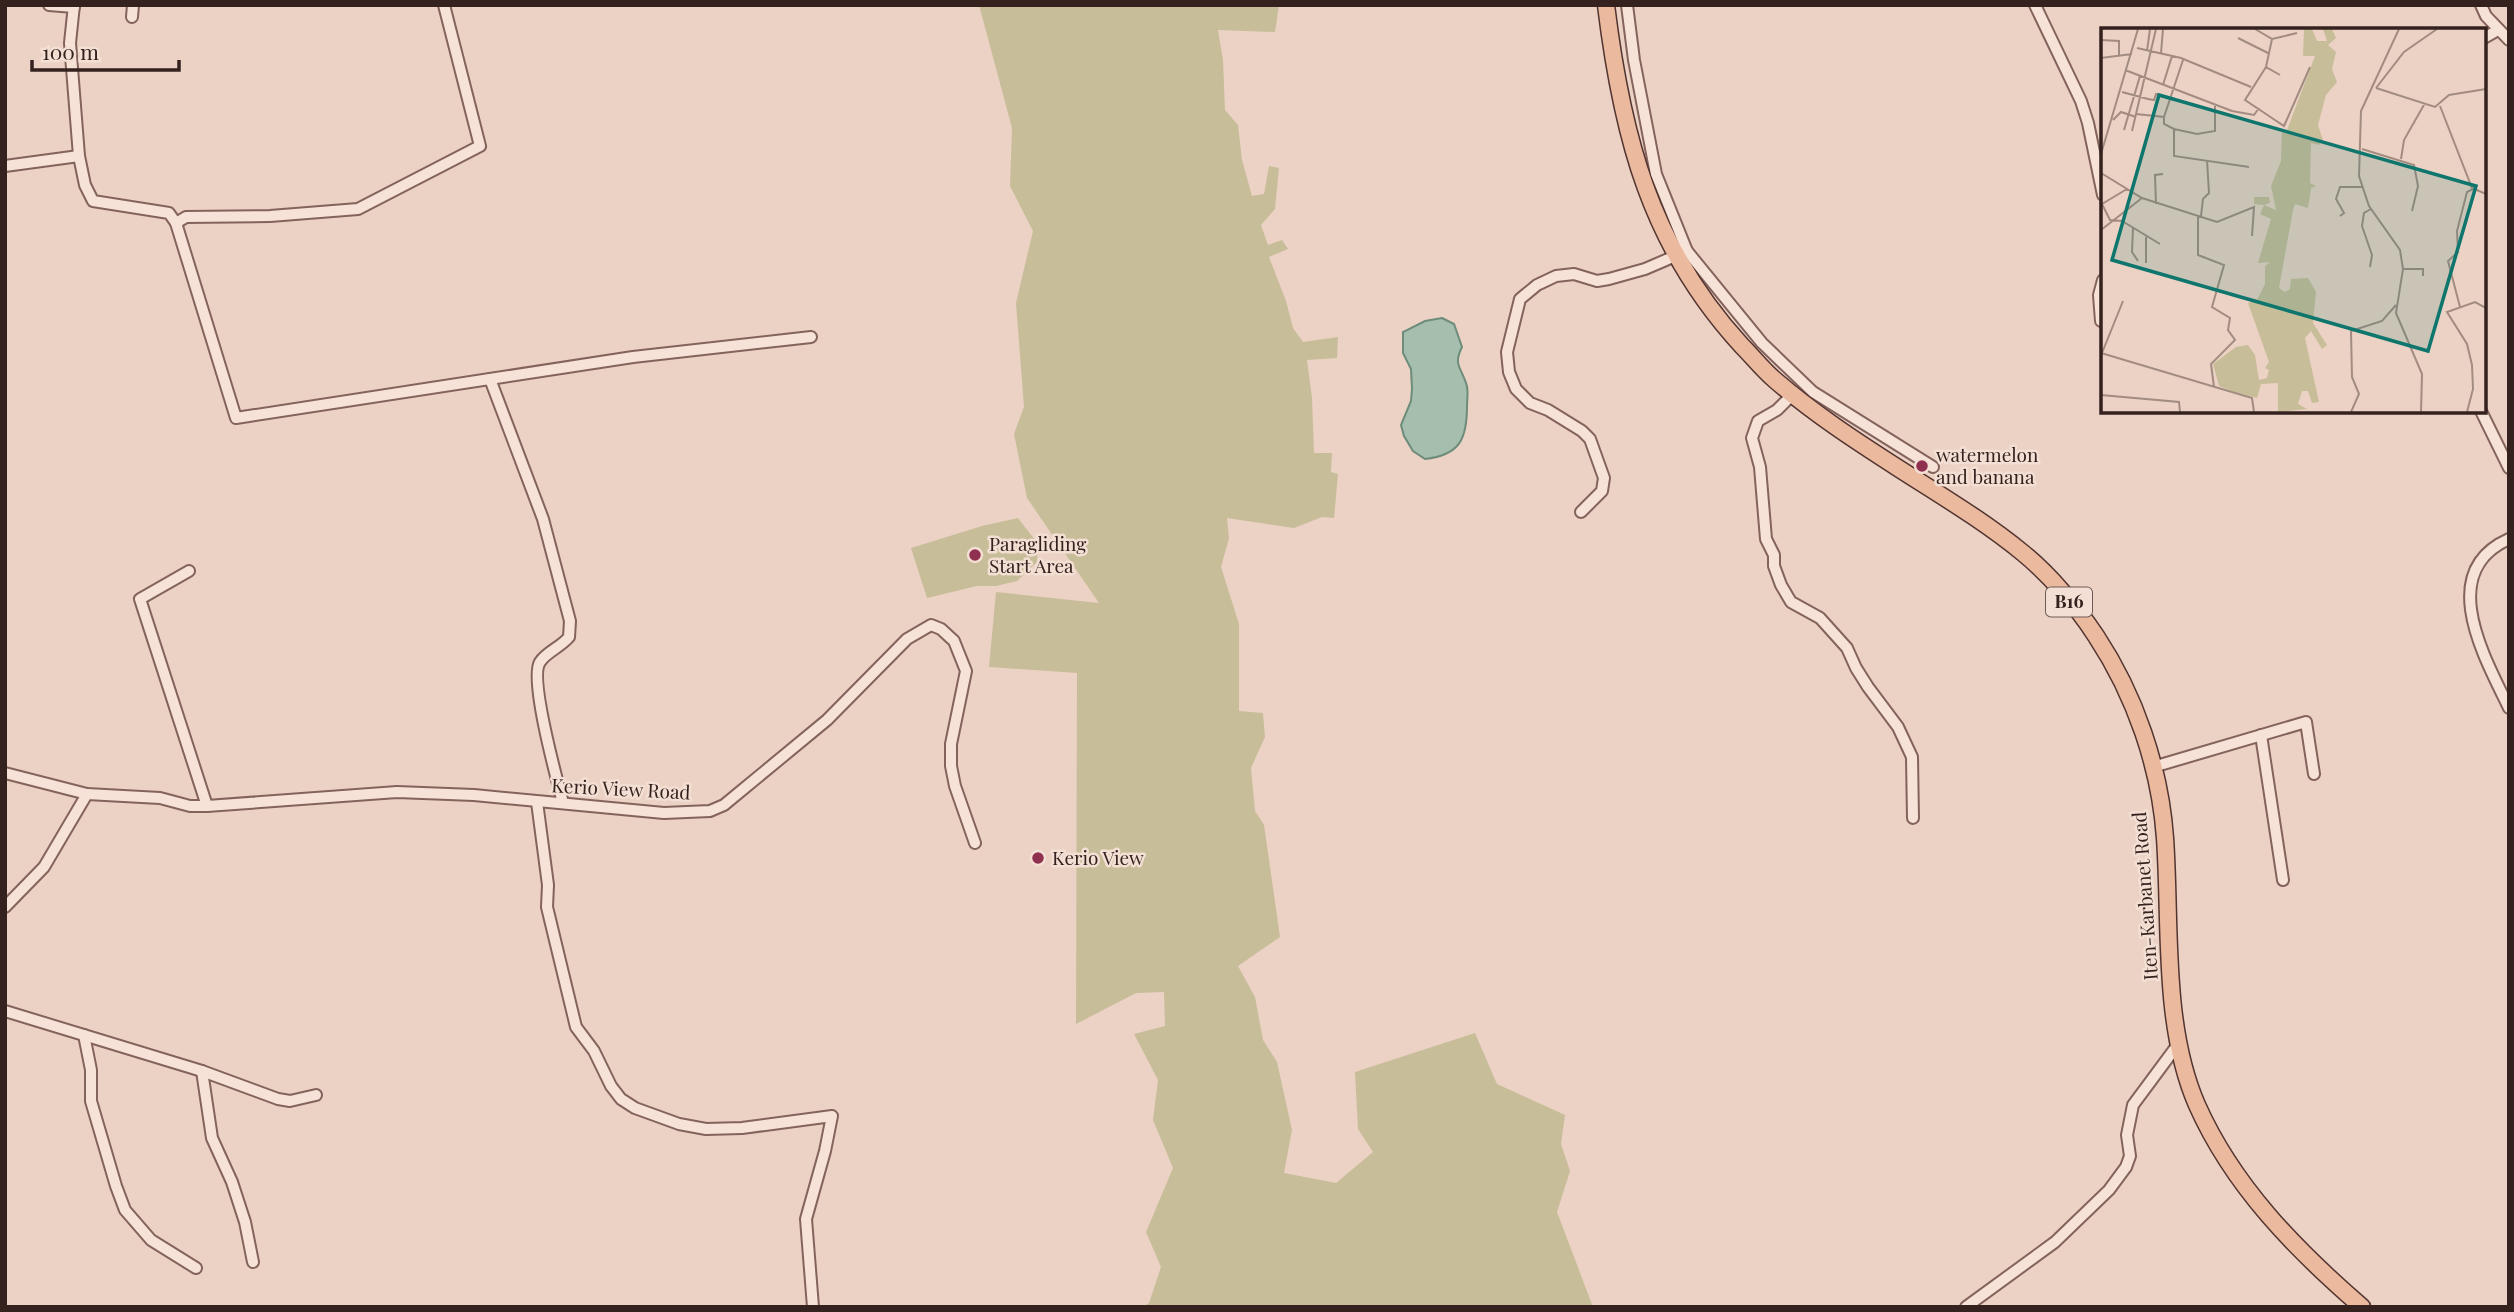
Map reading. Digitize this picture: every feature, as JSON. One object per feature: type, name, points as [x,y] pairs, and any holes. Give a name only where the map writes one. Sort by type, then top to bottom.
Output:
[{"type":"main road","name":"Iten-Karbanet Road","points":[[1606,5],[1626,125],[1639,173],[1681,254],[1723,325],[1773,379],[1827,422],[1969,514],[2025,554],[2063,594],[2096,636],[2121,679],[2141,727],[2153,766],[2165,834],[2169,937],[2179,1043],[2196,1103],[2223,1155],[2250,1195],[2292,1241],[2362,1307]]},
{"type":"street","points":[[48,5],[74,6],[70,44],[79,156],[85,185],[93,201],[169,213],[176,223],[236,418],[633,357],[811,337]]},
{"type":"street","points":[[176,223],[186,217],[270,216],[358,209],[480,146],[444,5]]},
{"type":"street","points":[[1627,5],[1634,60],[1656,174],[1681,254],[1762,343],[1813,392],[1933,467]]},
{"type":"street","points":[[2035,5],[2081,101],[2101,185]]},
{"type":"street","points":[[2481,5],[2486,16],[2509,40]]},
{"type":"street","points":[[2486,37],[2498,30]]},
{"type":"street","points":[[5,166],[79,156]]},
{"type":"street","points":[[1581,512],[1602,491],[1604,478],[1590,439],[1548,410],[1530,403],[1516,389],[1509,372],[1507,352],[1520,299],[1537,285],[1556,276],[1574,274],[1597,281],[1609,279],[1681,254]]},
{"type":"street","points":[[2101,288],[2101,321]]},
{"type":"street","points":[[490,379],[543,519],[570,621],[569,637],[541,660],[537,670],[546,732],[563,803]]},
{"type":"street","points":[[1793,394],[1777,410],[1758,421],[1752,438],[1760,467],[1766,539],[1774,555],[1774,566],[1791,602],[1820,618],[1847,648],[1868,687],[1898,727],[1912,757],[1913,818]]},
{"type":"street","points":[[2482,413],[2509,468]]},
{"type":"street","points":[[2509,539],[2489,550],[2484,557],[2470,593],[2470,611],[2474,629],[2509,708]]},
{"type":"street","points":[[189,571],[140,599],[207,806]]},
{"type":"street","name":"Kerio View Road","points":[[5,773],[87,794],[160,798],[190,806],[397,792],[474,795],[664,813],[710,811],[724,804],[827,720],[907,639],[931,625],[941,629],[954,641],[966,671],[951,744],[950,766],[975,843]]},
{"type":"street","points":[[2153,766],[2306,722],[2314,774]]},
{"type":"street","points":[[2261,735],[2283,880]]},
{"type":"street","points":[[5,907],[44,867],[87,794]]},
{"type":"street","points":[[537,802],[548,885],[547,907],[576,1027],[594,1051],[611,1086],[621,1099],[635,1108],[679,1124],[706,1129],[742,1128],[832,1116],[806,1219],[813,1307]]},
{"type":"street","points":[[5,1011],[202,1071],[278,1099],[290,1101],[316,1095]]},
{"type":"street","points":[[84,1034],[91,1070],[91,1101],[125,1210],[151,1240],[196,1268]]},
{"type":"street","points":[[1966,1307],[2055,1242],[2109,1190],[2126,1167],[2130,1156],[2127,1135],[2133,1105],[2179,1043]]},
{"type":"street","points":[[202,1071],[212,1138],[245,1222],[253,1262]]},
{"type":"shaded area","points":[[979,5],[1279,5],[1275,32],[1218,30],[1223,60],[1225,110],[1238,125],[1242,160],[1252,196],[1264,194],[1269,166],[1279,168],[1275,209],[1261,225],[1268,245],[1282,240],[1288,249],[1269,257],[1293,328],[1303,342],[1338,337],[1337,358],[1307,360],[1312,398],[1314,453],[1332,453],[1331,472],[1338,474],[1334,518],[1322,517],[1294,528],[1227,518],[1229,538],[1221,567],[1239,624],[1239,711],[1263,713],[1265,737],[1251,768],[1255,811],[1264,825],[1280,937],[1238,966],[1255,997],[1263,1040],[1277,1062],[1292,1130],[1284,1173],[1336,1183],[1373,1152],[1358,1129],[1355,1072],[1475,1033],[1497,1084],[1565,1115],[1561,1144],[1570,1171],[1557,1212],[1593,1307],[1143,1307],[1149,1303],[1161,1267],[1146,1232],[1173,1168],[1153,1120],[1158,1080],[1134,1034],[1165,1026],[1164,992],[1136,993],[1076,1024],[1077,673],[989,667],[996,592],[1099,603],[1027,498],[1014,434],[1024,407],[1016,303],[1033,231],[1010,186],[1012,128]]},
{"type":"shaded area","points":[[1442,318],[1454,324],[1462,347],[1458,362],[1467,389],[1467,418],[1463,436],[1454,449],[1446,454],[1425,459],[1413,451],[1401,425],[1411,401],[1412,389],[1411,369],[1403,353],[1403,332],[1425,321]]},
{"type":"shaded area","name":"Paragliding Start Area","points":[[1018,518],[1038,544],[1037,562],[1017,581],[996,586],[977,586],[927,598],[911,548]]},
{"type":"place","name":"watermelon and banana","points":[[1922,466]]},
{"type":"place","name":"Paragliding Start Area","points":[[975,555]]},
{"type":"place","name":"Kerio View","points":[[1038,858]]}]
